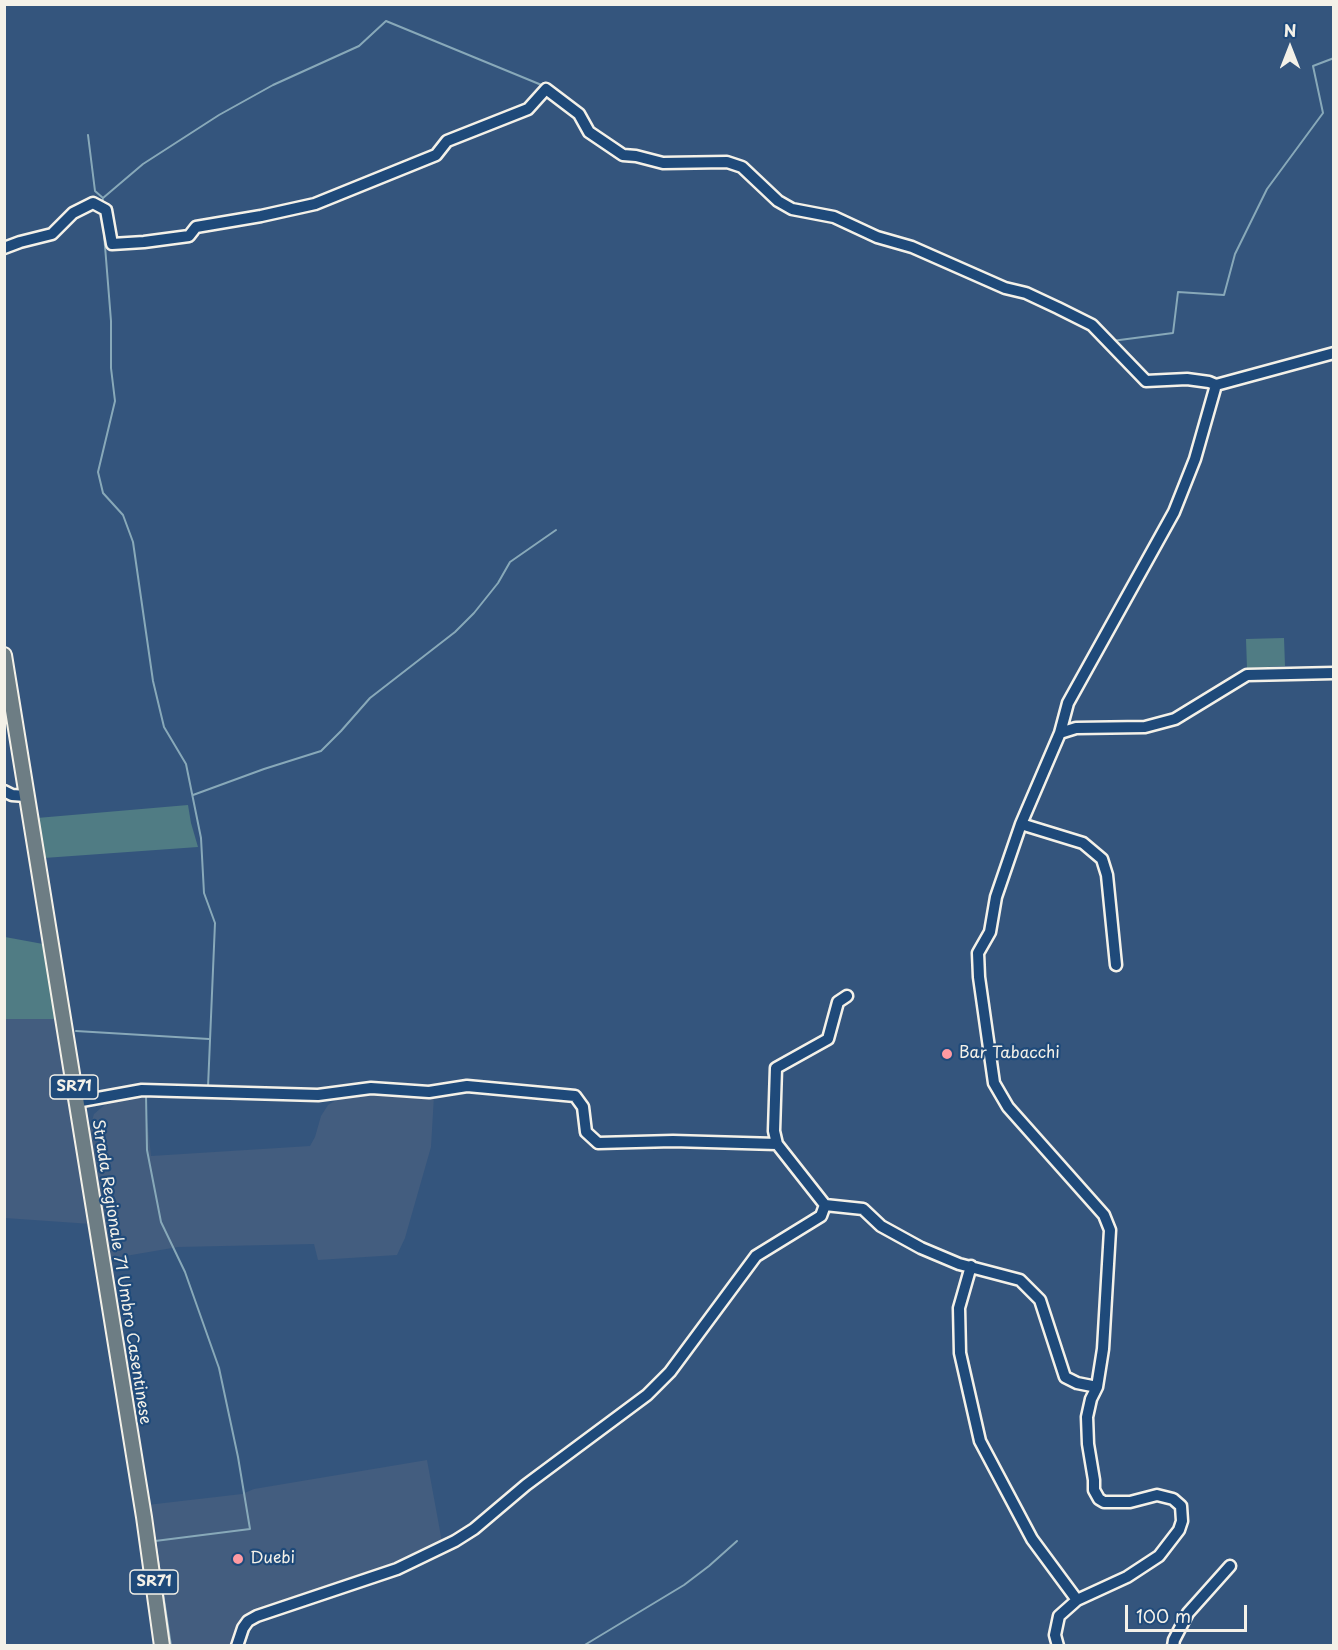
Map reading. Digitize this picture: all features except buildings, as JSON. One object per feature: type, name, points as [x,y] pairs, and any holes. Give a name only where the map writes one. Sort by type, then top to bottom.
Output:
[{"type":"main road","name":"Strada Regionale 71 Umbro Casentinese","points":[[4,655],[144,1517],[162,1646]]},
{"type":"street","points":[[4,248],[52,234],[73,213],[93,203],[106,210],[112,244],[189,236],[196,227],[315,204],[436,155],[447,141],[528,109],[546,89],[579,114],[589,132],[623,155],[663,163],[727,162],[742,167],[778,201],[792,209],[834,217],[877,237],[912,247],[1005,288],[1026,293],[1092,325],[1146,381],[1187,379],[1216,385],[1334,353]]},
{"type":"street","points":[[1058,1646],[1055,1635],[1059,1616],[1077,1600],[1127,1576],[1159,1556],[1179,1530],[1182,1521],[1181,1506],[1173,1498],[1157,1495],[1130,1502],[1104,1502],[1099,1499],[1094,1490],[1087,1417],[1091,1399],[1097,1387],[1103,1349],[1110,1230],[1104,1215],[1008,1107],[994,1083],[978,977],[978,953],[990,932],[996,897],[1021,824],[1060,733],[1068,704],[1174,512],[1196,459],[1216,385]]},
{"type":"street","points":[[1060,733],[1076,728],[1145,727],[1175,719],[1247,675],[1334,674]]},
{"type":"street","points":[[4,791],[12,795],[26,796]]},
{"type":"street","points":[[1021,824],[1083,843],[1102,859],[1107,875],[1116,965]]},
{"type":"street","points":[[847,996],[838,1002],[828,1039],[776,1068],[774,1131],[777,1144],[825,1205],[863,1209],[881,1226],[921,1248],[959,1264],[1020,1280],[1040,1300],[1065,1377],[1077,1383],[1097,1387]]},
{"type":"street","points":[[76,1102],[142,1090],[318,1095],[371,1088],[429,1092],[467,1086],[575,1096],[583,1107],[586,1132],[598,1143],[673,1141],[777,1144]]},
{"type":"street","points":[[237,1646],[243,1628],[248,1621],[257,1616],[397,1569],[474,1529],[526,1485],[647,1395],[670,1372],[756,1256],[821,1216],[825,1205]]},
{"type":"street","points":[[971,1266],[959,1308],[960,1353],[980,1441],[1032,1539],[1077,1600]]},
{"type":"street","points":[[1173,1646],[1188,1613],[1230,1566]]},
{"type":"shaded area","points":[[5,1019],[56,1019],[91,1224],[5,1218]]},
{"type":"shaded area","points":[[377,1094],[420,1098],[434,1096],[431,1147],[405,1238],[397,1255],[318,1260],[314,1244],[178,1247],[108,1259],[88,1134],[94,1114],[107,1103],[133,1097],[145,1097],[151,1156],[310,1146],[321,1116],[328,1105],[340,1098]]},
{"type":"shaded area","points":[[427,1460],[442,1542],[396,1565],[245,1616],[235,1645],[167,1645],[147,1505],[242,1494],[254,1489]]},
{"type":"green space","points":[[1284,638],[1285,666],[1247,668],[1246,639]]},
{"type":"green space","points":[[188,805],[198,847],[44,858],[37,818]]},
{"type":"green space","points":[[5,937],[43,944],[56,1019],[5,1019]]},
{"type":"waterway","points":[[102,203],[103,198],[143,164],[219,115],[273,85],[359,46],[386,21],[544,86]]},
{"type":"waterway","points":[[1112,341],[1173,333],[1178,292],[1224,295],[1235,254],[1267,189],[1323,113],[1313,66],[1334,58]]},
{"type":"waterway","points":[[88,135],[95,191],[103,198]]},
{"type":"waterway","points":[[103,221],[115,401],[98,472],[103,493],[123,515],[133,542],[153,681],[164,727],[186,764],[201,838],[204,893],[215,923],[208,1087]]},
{"type":"waterway","points":[[193,795],[321,751],[370,698],[455,632],[498,583],[510,562],[556,530]]},
{"type":"waterway","points":[[76,1031],[209,1039]]},
{"type":"waterway","points":[[146,1095],[147,1150],[161,1222],[185,1272],[219,1368],[238,1457],[250,1529],[155,1541],[171,1646]]},
{"type":"waterway","points":[[583,1646],[684,1585],[737,1541]]},
{"type":"waterway","points":[[244,1646],[251,1625]]},
{"type":"place","name":"Bar Tabacchi","points":[[947,1054]]},
{"type":"place","name":"Duebi","points":[[238,1559]]}]
